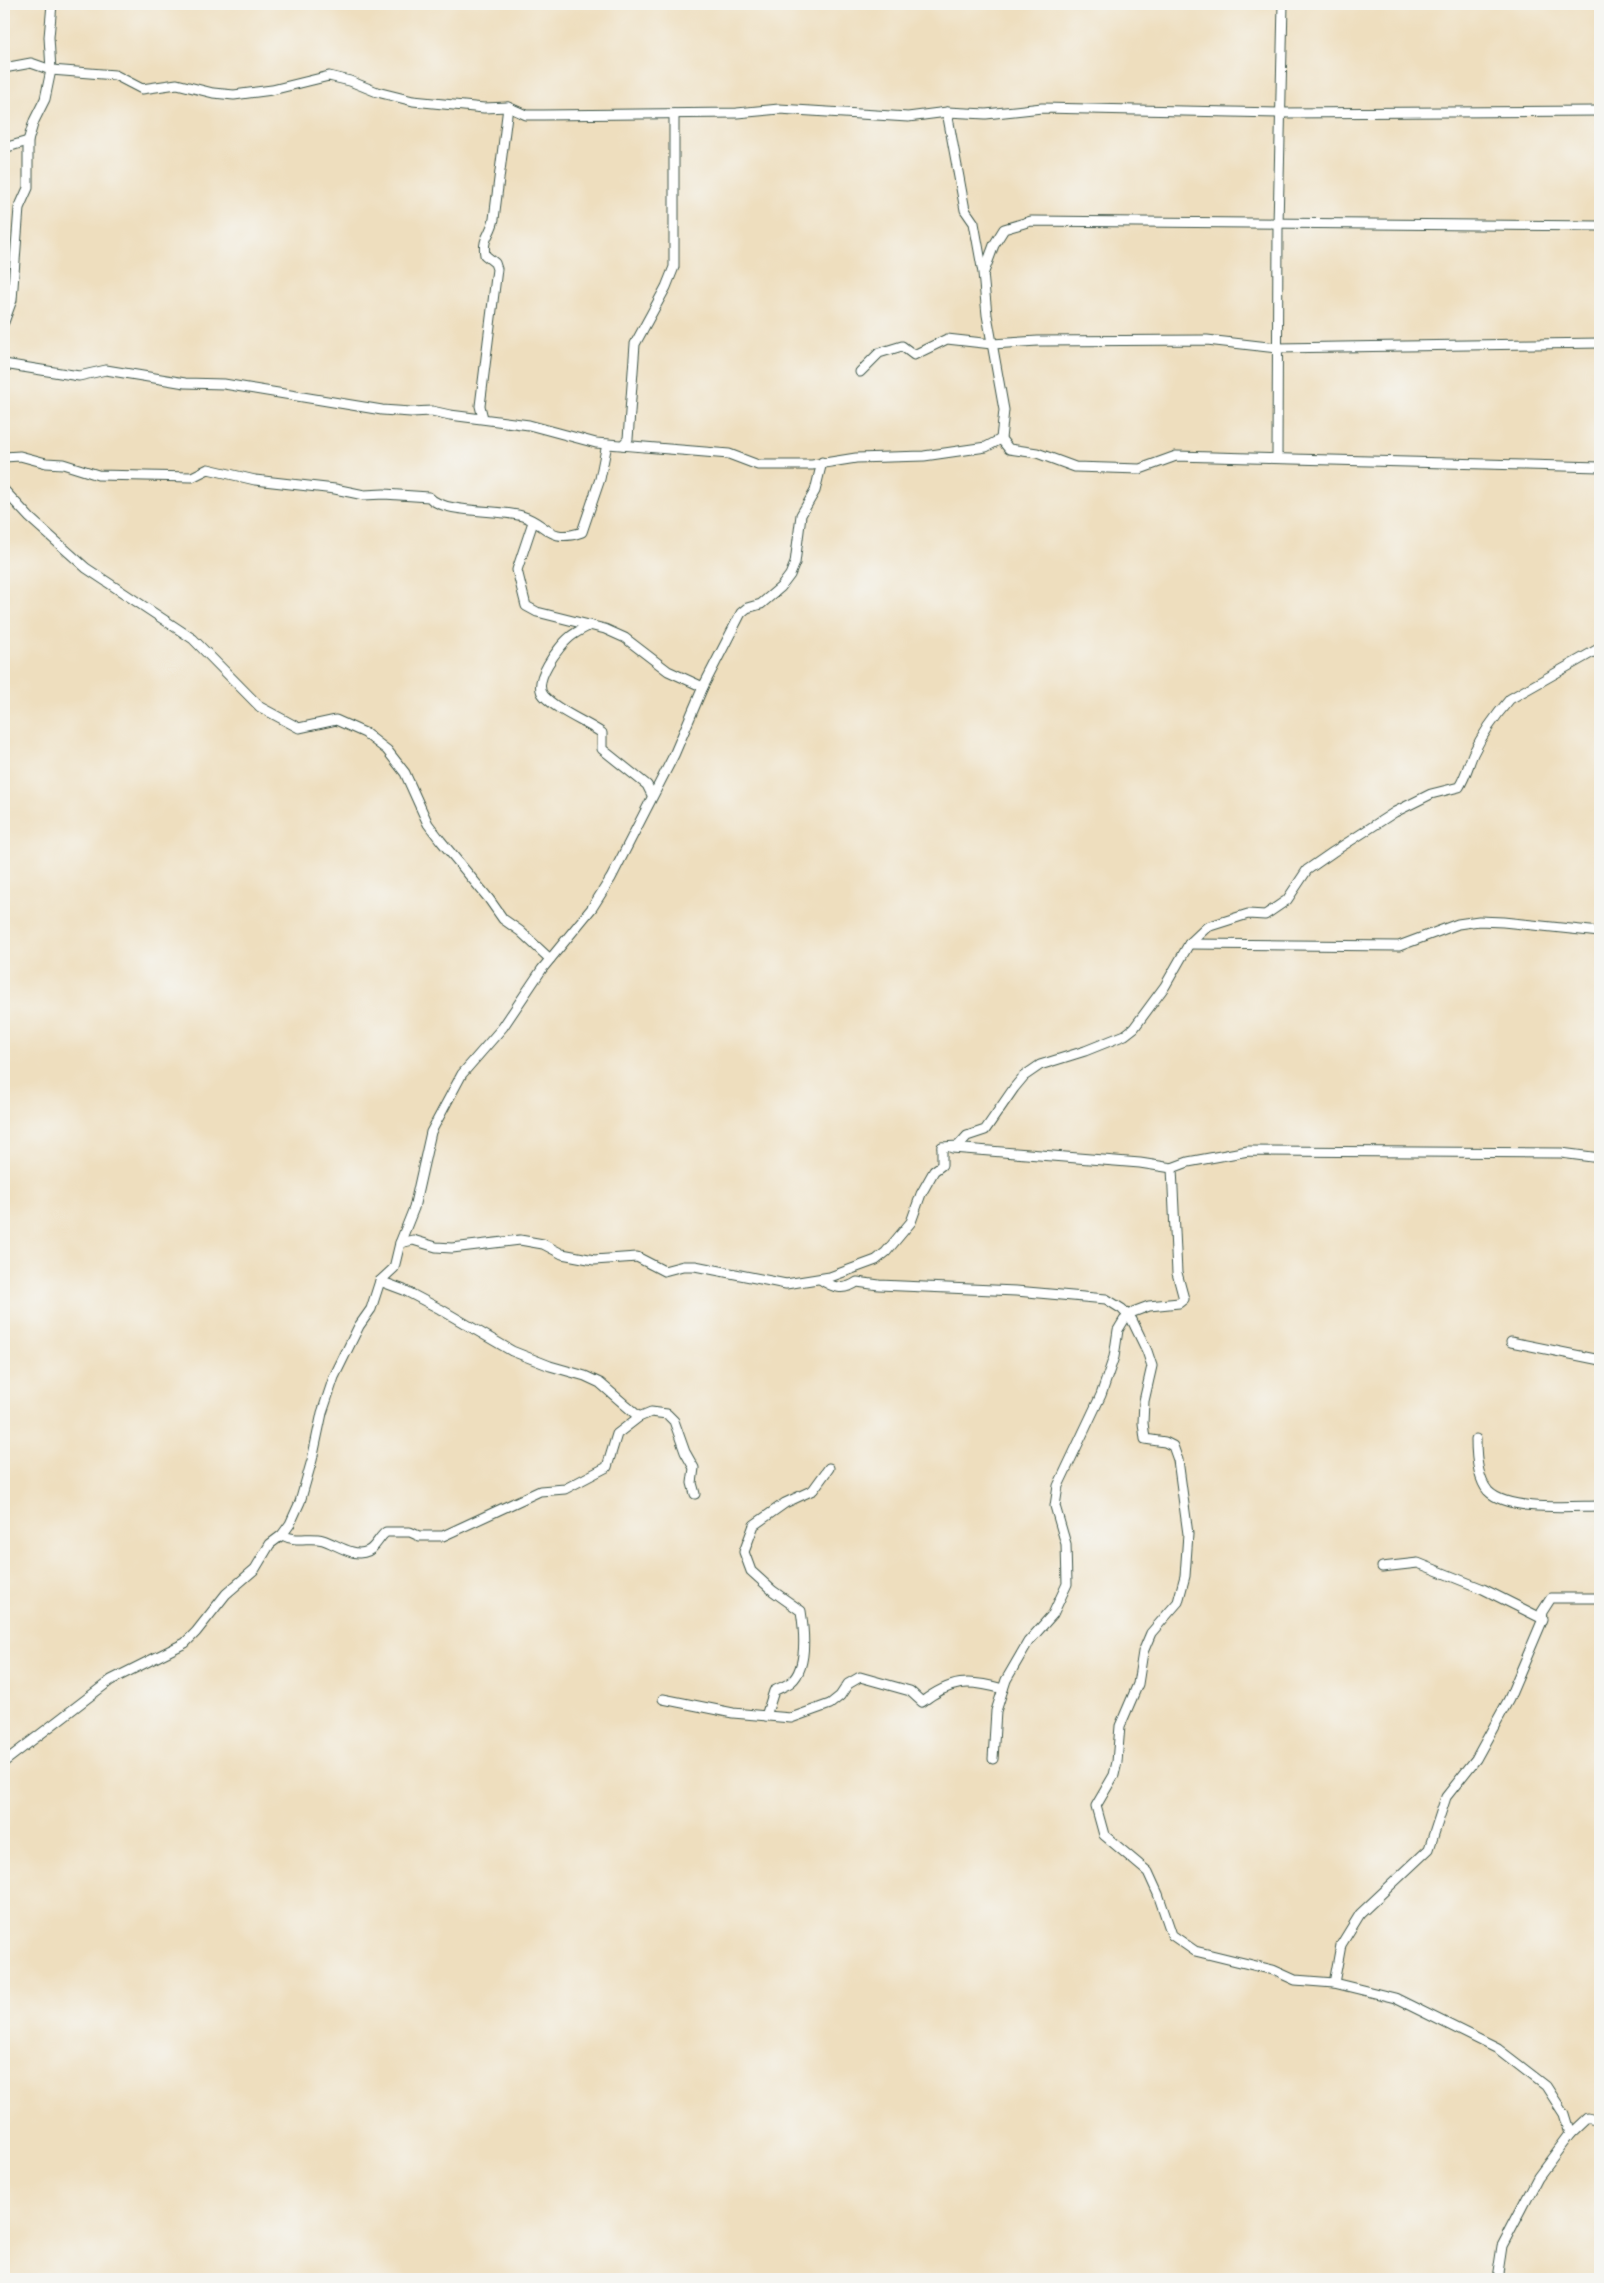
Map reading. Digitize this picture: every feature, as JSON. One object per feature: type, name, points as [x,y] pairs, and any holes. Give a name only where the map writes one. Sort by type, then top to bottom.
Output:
[{"type":"street","points":[[4,322],[12,300],[19,208],[28,188],[28,141],[34,122],[45,99],[51,70],[49,37],[52,4]]},
{"type":"street","points":[[1276,458],[1278,225],[1283,4]]},
{"type":"street","points":[[4,68],[31,63],[51,70],[82,74],[103,72],[115,75],[132,86],[142,88],[177,84],[212,93],[234,95],[272,90],[329,76],[350,81],[377,92],[413,101],[484,108],[508,107],[526,115],[737,113],[779,109],[908,117],[947,112],[986,114],[1042,108],[1280,113],[1600,112]]},
{"type":"street","points":[[483,418],[480,406],[497,269],[495,263],[485,255],[484,240],[491,230],[494,219],[508,107]]},
{"type":"street","points":[[947,112],[965,210],[974,223],[1004,410],[1001,439],[1009,449],[1037,453],[1075,467],[1140,469],[1176,456],[1600,467]]},
{"type":"street","points":[[623,445],[628,438],[635,344],[663,294],[674,267],[672,205],[674,114]]},
{"type":"street","points":[[4,148],[28,141]]},
{"type":"street","points":[[983,273],[994,245],[1004,230],[1031,221],[1278,225],[1600,226]]},
{"type":"street","points":[[860,372],[880,353],[902,346],[914,355],[947,339],[992,344],[1038,341],[1184,340],[1277,348],[1600,343]]},
{"type":"street","points":[[4,364],[79,376],[106,370],[185,383],[224,384],[382,410],[432,411],[530,425],[606,444],[729,454],[758,464],[812,465],[856,458],[924,456],[986,447],[1001,439]]},
{"type":"street","points":[[4,457],[20,456],[46,464],[63,464],[98,475],[192,477],[208,469],[255,480],[335,489],[364,496],[384,494],[429,498],[432,501],[455,508],[523,516],[551,533],[564,536],[582,532],[600,479],[606,444]]},
{"type":"street","points":[[4,1762],[111,1680],[185,1642],[196,1632],[226,1594],[255,1569],[270,1544],[282,1535],[300,1502],[312,1460],[322,1413],[334,1378],[359,1326],[371,1309],[380,1281],[394,1268],[400,1243],[414,1208],[431,1132],[447,1099],[462,1074],[503,1027],[550,959],[592,908],[611,878],[674,755],[703,687],[741,612],[761,604],[781,587],[790,575],[795,563],[801,515],[815,491],[822,462]]},
{"type":"street","points":[[4,490],[30,518],[86,568],[193,639],[260,707],[300,728],[336,720],[345,722],[365,733],[387,750],[405,772],[428,824],[441,841],[489,898],[502,919],[520,931],[550,959]]},
{"type":"street","points":[[533,522],[517,570],[526,606],[537,612],[590,625],[625,638],[668,671],[703,687]]},
{"type":"street","points":[[590,625],[570,638],[552,659],[543,674],[540,686],[542,695],[558,708],[602,733],[602,748],[647,785],[652,795]]},
{"type":"street","points":[[942,1147],[958,1146],[967,1136],[985,1130],[1024,1076],[1040,1065],[1085,1051],[1125,1035],[1134,1028],[1165,986],[1188,944],[1207,927],[1220,921],[1248,914],[1265,915],[1287,900],[1307,870],[1333,852],[1395,812],[1431,794],[1459,786],[1465,777],[1473,754],[1510,699],[1600,648]]},
{"type":"street","points":[[1188,944],[1399,946],[1458,924],[1479,921],[1600,932]]},
{"type":"street","points":[[400,1243],[413,1240],[436,1247],[452,1248],[520,1240],[543,1244],[562,1254],[594,1260],[637,1258],[664,1271],[683,1266],[695,1266],[786,1284],[820,1279],[847,1272],[876,1260],[886,1252],[911,1222],[921,1194],[934,1172],[942,1165],[942,1147]]},
{"type":"street","points":[[942,1147],[1140,1163],[1172,1168],[1188,1162],[1248,1151],[1561,1153],[1600,1158]]},
{"type":"street","points":[[993,1759],[996,1711],[1003,1689],[1022,1650],[1054,1614],[1067,1584],[1066,1544],[1054,1506],[1058,1486],[1101,1395],[1114,1357],[1118,1330],[1128,1316],[1148,1306],[1180,1303],[1184,1299],[1177,1273],[1172,1168]]},
{"type":"street","points":[[820,1279],[839,1288],[848,1288],[857,1282],[879,1285],[1016,1291],[1106,1299],[1128,1316],[1147,1351],[1152,1366],[1144,1401],[1143,1423],[1145,1439],[1166,1442],[1173,1446],[1178,1460],[1188,1534],[1185,1576],[1178,1602],[1151,1633],[1143,1652],[1138,1684],[1120,1726],[1114,1775],[1096,1806],[1104,1835],[1148,1872],[1158,1894],[1172,1935],[1195,1951],[1272,1970],[1295,1980],[1334,1983],[1395,1998],[1498,2049],[1546,2086],[1564,2114],[1570,2134]]},
{"type":"street","points":[[380,1281],[404,1290],[440,1309],[512,1351],[600,1383],[639,1417]]},
{"type":"street","points":[[1512,1342],[1600,1360]]},
{"type":"street","points":[[282,1535],[298,1541],[314,1538],[324,1540],[362,1552],[368,1551],[386,1532],[410,1532],[419,1536],[443,1536],[540,1491],[565,1489],[602,1470],[610,1464],[618,1434],[639,1417],[651,1412],[667,1414],[674,1421],[685,1452],[694,1468],[692,1483],[695,1494]]},
{"type":"street","points":[[1476,1439],[1476,1463],[1487,1490],[1500,1500],[1531,1505],[1600,1506]]},
{"type":"street","points":[[766,1716],[774,1691],[792,1681],[801,1668],[804,1626],[801,1611],[773,1591],[751,1570],[744,1552],[754,1526],[785,1503],[813,1490],[829,1468]]},
{"type":"street","points":[[1382,1567],[1418,1563],[1483,1589],[1541,1618]]},
{"type":"street","points":[[1334,1983],[1341,1945],[1360,1914],[1429,1849],[1446,1797],[1476,1759],[1508,1699],[1543,1619],[1541,1618],[1542,1612],[1551,1598],[1600,1598]]},
{"type":"street","points":[[663,1698],[733,1712],[792,1718],[820,1709],[840,1696],[848,1684],[860,1677],[910,1691],[922,1702],[951,1684],[985,1684],[1003,1689]]},
{"type":"street","points":[[1497,2279],[1502,2246],[1538,2177],[1570,2134],[1587,2118],[1600,2121]]}]
